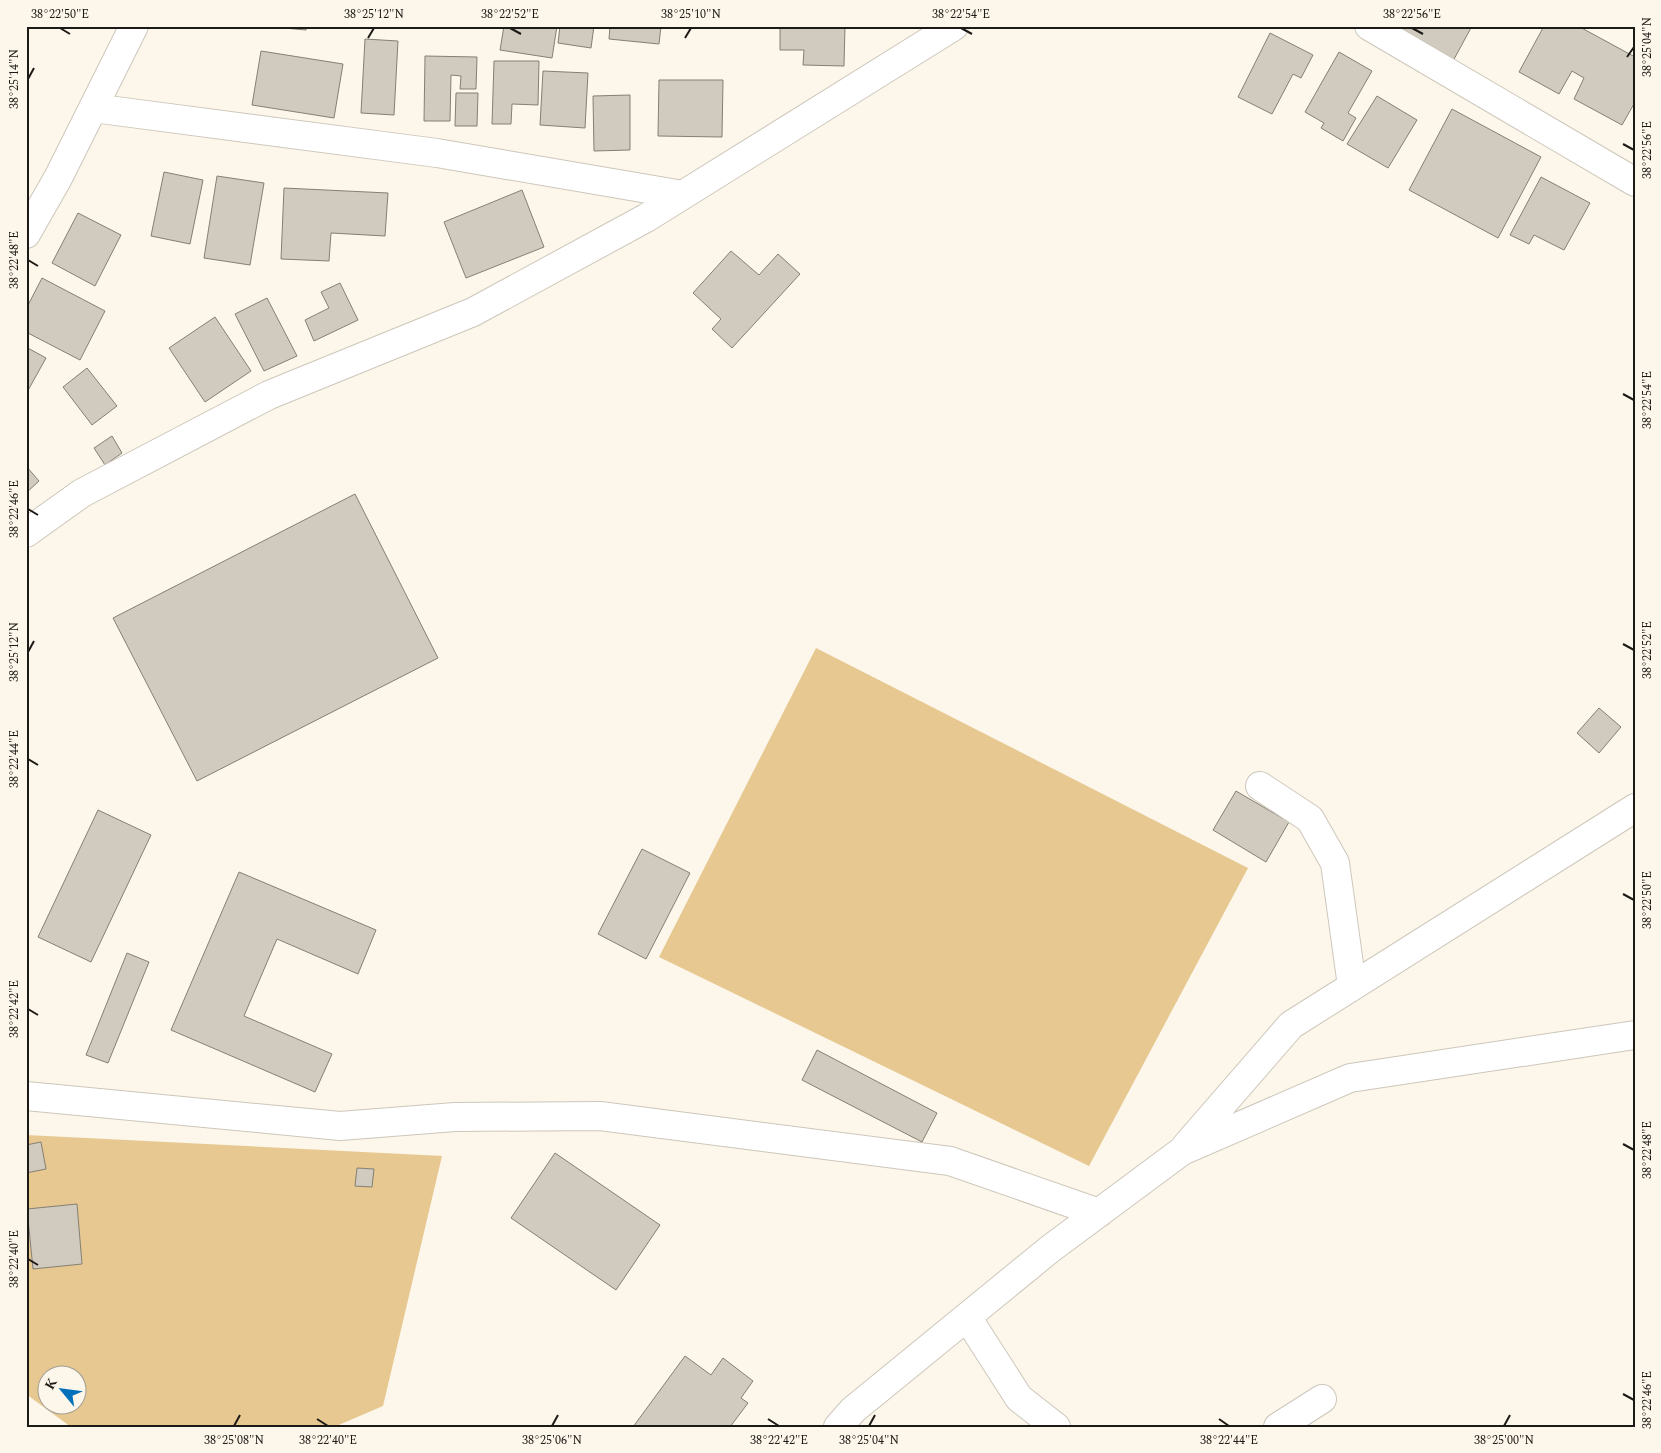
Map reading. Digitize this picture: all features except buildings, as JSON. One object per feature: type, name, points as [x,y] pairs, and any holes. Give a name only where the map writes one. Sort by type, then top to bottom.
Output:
[{"type":"street","points":[[26,234],[58,178],[134,26]]},
{"type":"street","points":[[26,533],[82,493],[269,395],[472,312],[683,195],[954,26]]},
{"type":"street","points":[[1369,26],[1635,182]]},
{"type":"street","points":[[92,108],[437,153],[683,195]]},
{"type":"street","points":[[1260,786],[1310,819],[1335,863],[1352,986]]},
{"type":"street","points":[[838,1427],[853,1410],[1050,1249],[1182,1151],[1290,1025],[1635,808]]},
{"type":"street","points":[[1182,1151],[1350,1078],[1635,1034]]},
{"type":"street","points":[[26,1096],[340,1126],[455,1117],[600,1116],[950,1161],[1099,1213]]},
{"type":"street","points":[[967,1317],[1019,1398],[1056,1427]]},
{"type":"street","points":[[1278,1427],[1322,1399]]},
{"type":"shaded area","points":[[816,648],[1248,868],[1089,1166],[659,957]]},
{"type":"shaded area","points":[[26,1135],[442,1156],[383,1406],[334,1427],[71,1427],[56,1416],[88,1416],[88,1366],[38,1366],[38,1403],[26,1394]]}]
